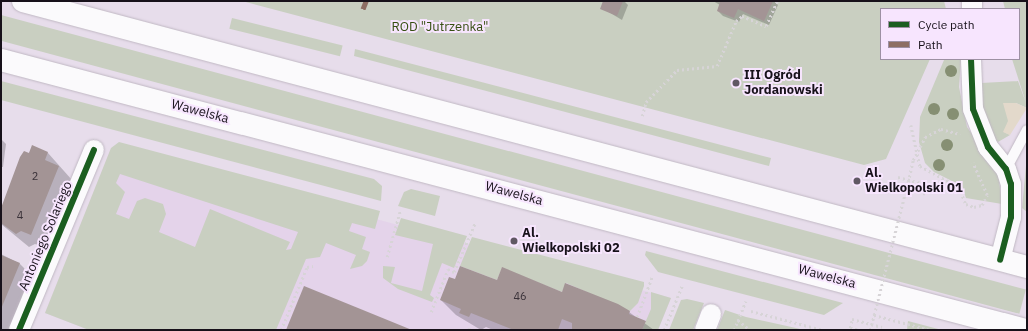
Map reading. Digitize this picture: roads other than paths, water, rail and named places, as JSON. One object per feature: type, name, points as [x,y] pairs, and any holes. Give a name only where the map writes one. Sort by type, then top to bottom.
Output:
[{"type":"main road","points":[[23,1],[1027,267]]},
{"type":"main road","name":"Wawelska","points":[[1,60],[1026,330]]},
{"type":"street","points":[[972,60],[973,109],[988,147],[1006,169],[1012,203],[1000,260]]},
{"type":"street","name":"Antoniego Solariego","points":[[19,330],[94,150]]},
{"type":"lane","points":[[1006,169],[1027,130]]},
{"type":"place","name":"III Ogród Jordanowski","points":[[736,83]]},
{"type":"place","name":"Al. Wielkopolski 01","points":[[857,181]]},
{"type":"place","name":"Al. Wielkopolski 02","points":[[514,241]]},
{"type":"park label","name":"ROD \"Jutrzenka\"","points":[[440,27]]}]
